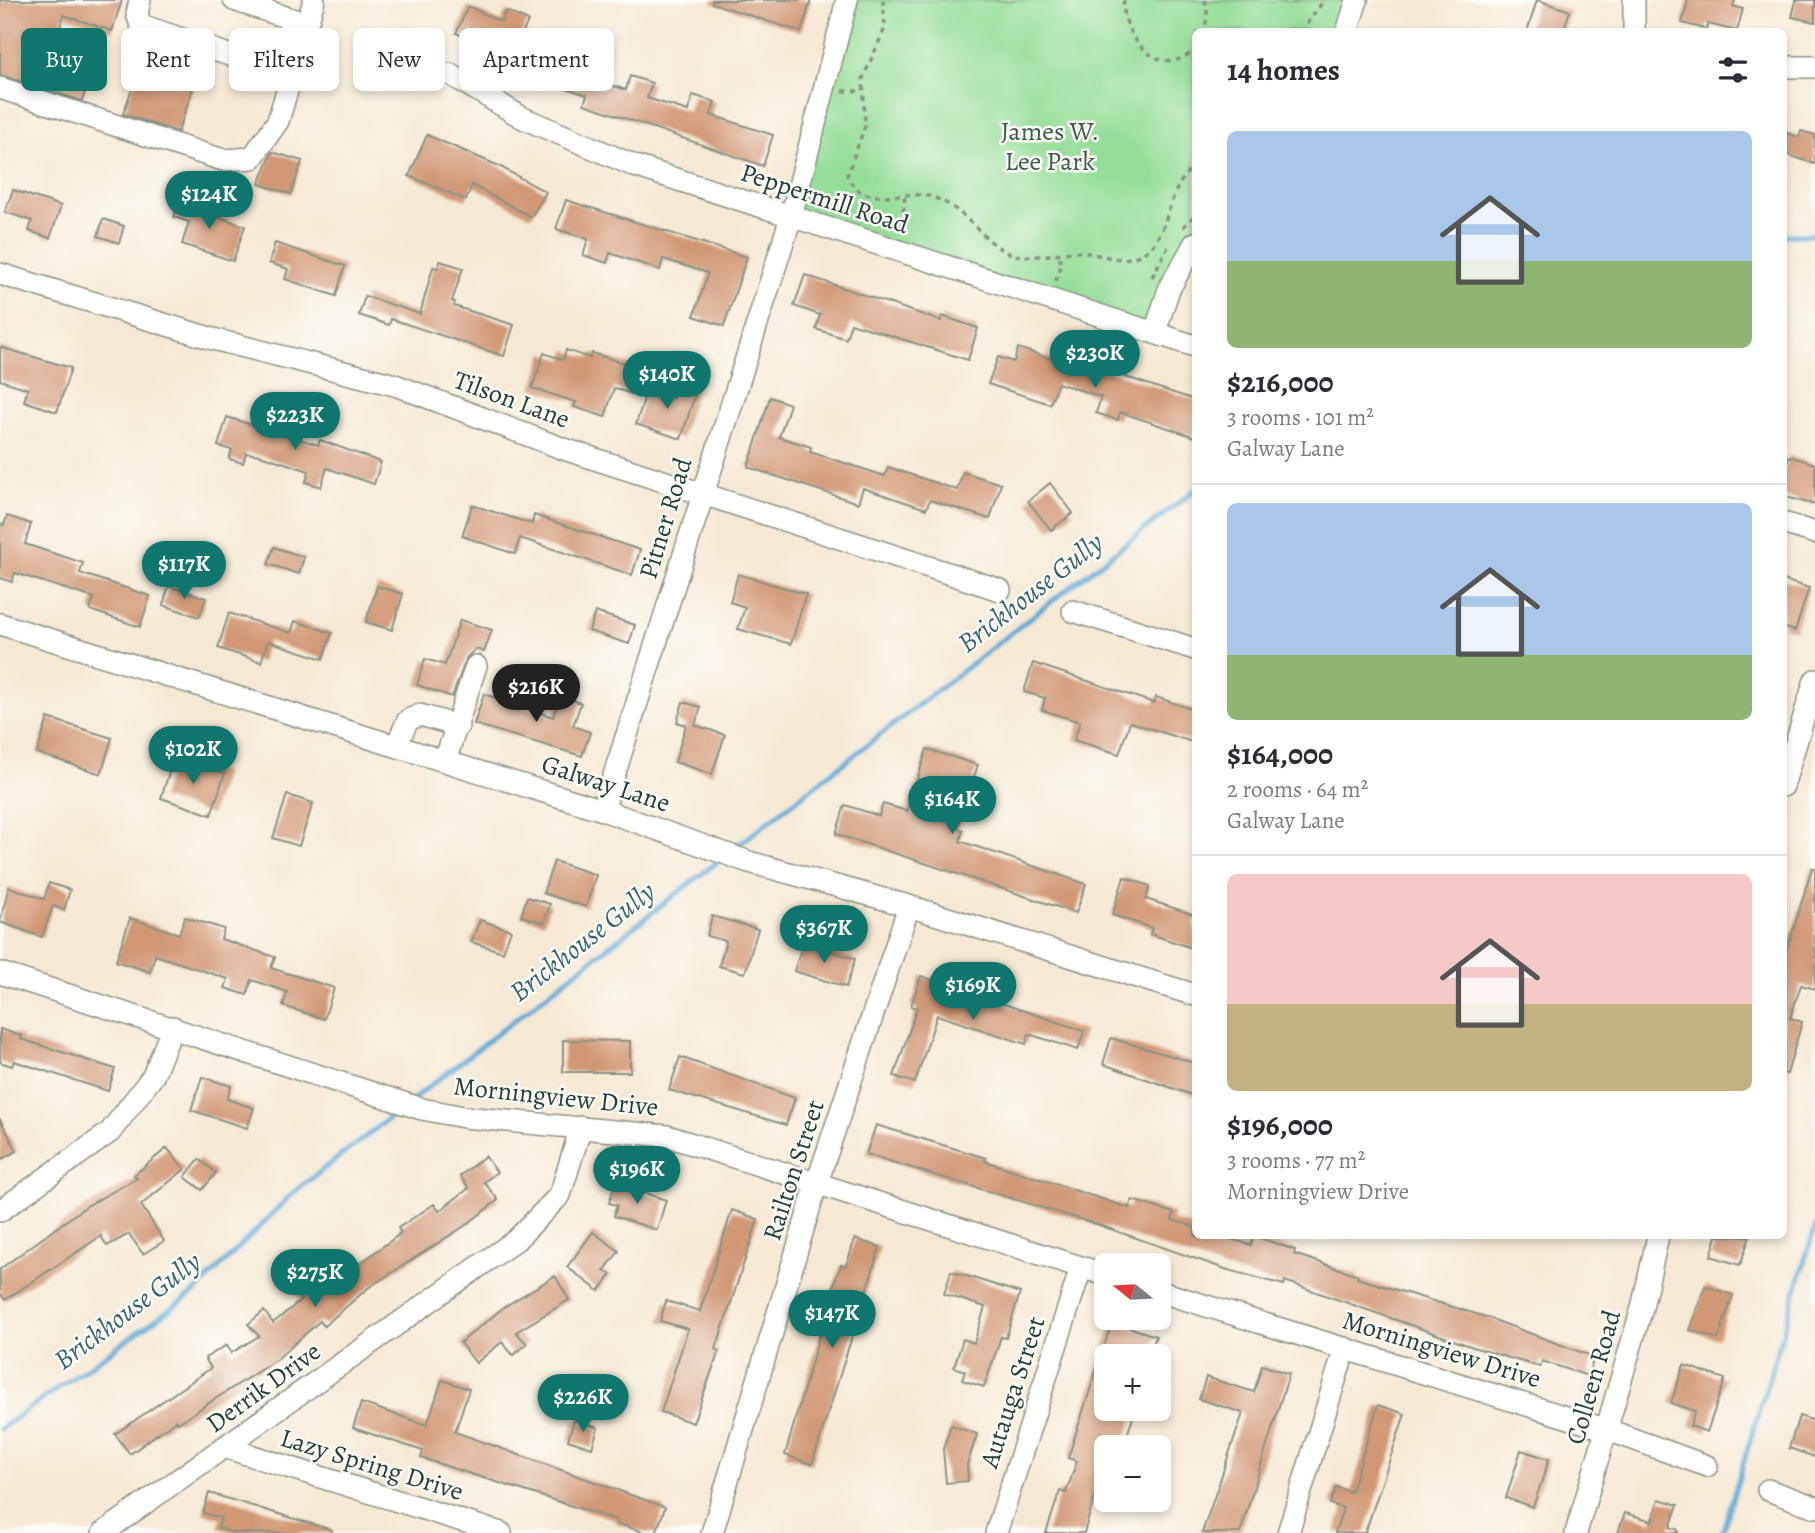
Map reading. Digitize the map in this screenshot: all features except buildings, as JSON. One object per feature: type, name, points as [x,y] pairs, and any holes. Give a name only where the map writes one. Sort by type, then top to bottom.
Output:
[{"type":"street","points":[[140,0],[136,13],[141,25],[229,55]]},
{"type":"street","points":[[234,0],[307,24]]},
{"type":"street","points":[[306,28],[314,0]]},
{"type":"street","name":"Pitner Road","points":[[603,810],[791,217],[846,0]]},
{"type":"street","points":[[1348,28],[1357,0]]},
{"type":"street","points":[[1634,0],[1634,28]]},
{"type":"street","points":[[1787,67],[1815,67]]},
{"type":"street","name":"Peppermill Road","points":[[450,74],[523,118],[635,166],[1192,345]]},
{"type":"street","points":[[0,88],[223,160],[237,162],[252,158],[278,121],[287,91]]},
{"type":"street","points":[[1155,332],[1169,289],[1192,248]]},
{"type":"street","name":"Tilson Lane","points":[[0,274],[213,339],[395,385],[564,449],[1000,590]]},
{"type":"street","points":[[1787,524],[1815,533]]},
{"type":"street","points":[[1073,611],[1192,648]]},
{"type":"street","name":"Galway Lane","points":[[0,624],[603,810],[749,862],[909,906],[1192,994]]},
{"type":"street","points":[[444,761],[476,666]]},
{"type":"street","points":[[1787,773],[1815,680]]},
{"type":"street","points":[[396,746],[408,720],[420,715],[458,726]]},
{"type":"street","name":"Railton Street","points":[[712,1533],[817,1183],[909,906]]},
{"type":"street","name":"Morningview Drive","points":[[0,973],[422,1109],[464,1117],[667,1136],[1094,1272]]},
{"type":"street","points":[[0,1211],[110,1132],[153,1076],[173,1027]]},
{"type":"street","name":"Derrik Drive","points":[[103,1533],[227,1447],[525,1231],[560,1195],[581,1127]]},
{"type":"street","name":"Colleen Road","points":[[1576,1533],[1642,1308],[1657,1239]]},
{"type":"street","name":"Autauga Street","points":[[996,1533],[1081,1268]]},
{"type":"street","name":"Morningview Drive","points":[[1171,1295],[1608,1430],[1707,1466]]},
{"type":"street","points":[[1288,1533],[1346,1348]]},
{"type":"street","name":"Lazy Spring Drive","points":[[227,1447],[501,1533]]},
{"type":"street","points":[[1768,1490],[1815,1507]]},
{"type":"path","points":[[883,0],[885,28],[866,68],[862,91],[865,126],[847,175],[851,184],[864,195],[904,194],[928,197],[954,207],[994,243],[1013,254],[1034,257],[1075,252],[1111,260],[1139,255],[1159,238],[1173,192],[1192,171]]},
{"type":"path","points":[[1124,0],[1123,8],[1130,30],[1150,54],[1162,60],[1176,60],[1192,52]]},
{"type":"path","points":[[1205,0],[1205,28]]},
{"type":"path","points":[[1304,28],[1324,0]]},
{"type":"path","points":[[839,91],[862,91]]},
{"type":"path","points":[[898,231],[905,204],[904,194]]},
{"type":"path","points":[[1056,281],[1061,265],[1059,254]]},
{"type":"green space","name":"James W. Lee Park","points":[[847,0],[1357,0],[1348,28],[1192,28],[1192,250],[1155,332],[791,217]]},
{"type":"waterway","name":"Brickhouse Gully","points":[[1787,235],[1815,235]]},
{"type":"waterway","name":"Brickhouse Gully","points":[[732,850],[1192,492]]},
{"type":"waterway","name":"Brickhouse Gully","points":[[412,1100],[721,859]]},
{"type":"waterway","name":"Brickhouse Gully","points":[[0,1429],[195,1292],[294,1192],[401,1109]]},
{"type":"waterway","points":[[1722,1533],[1815,1227]]}]
